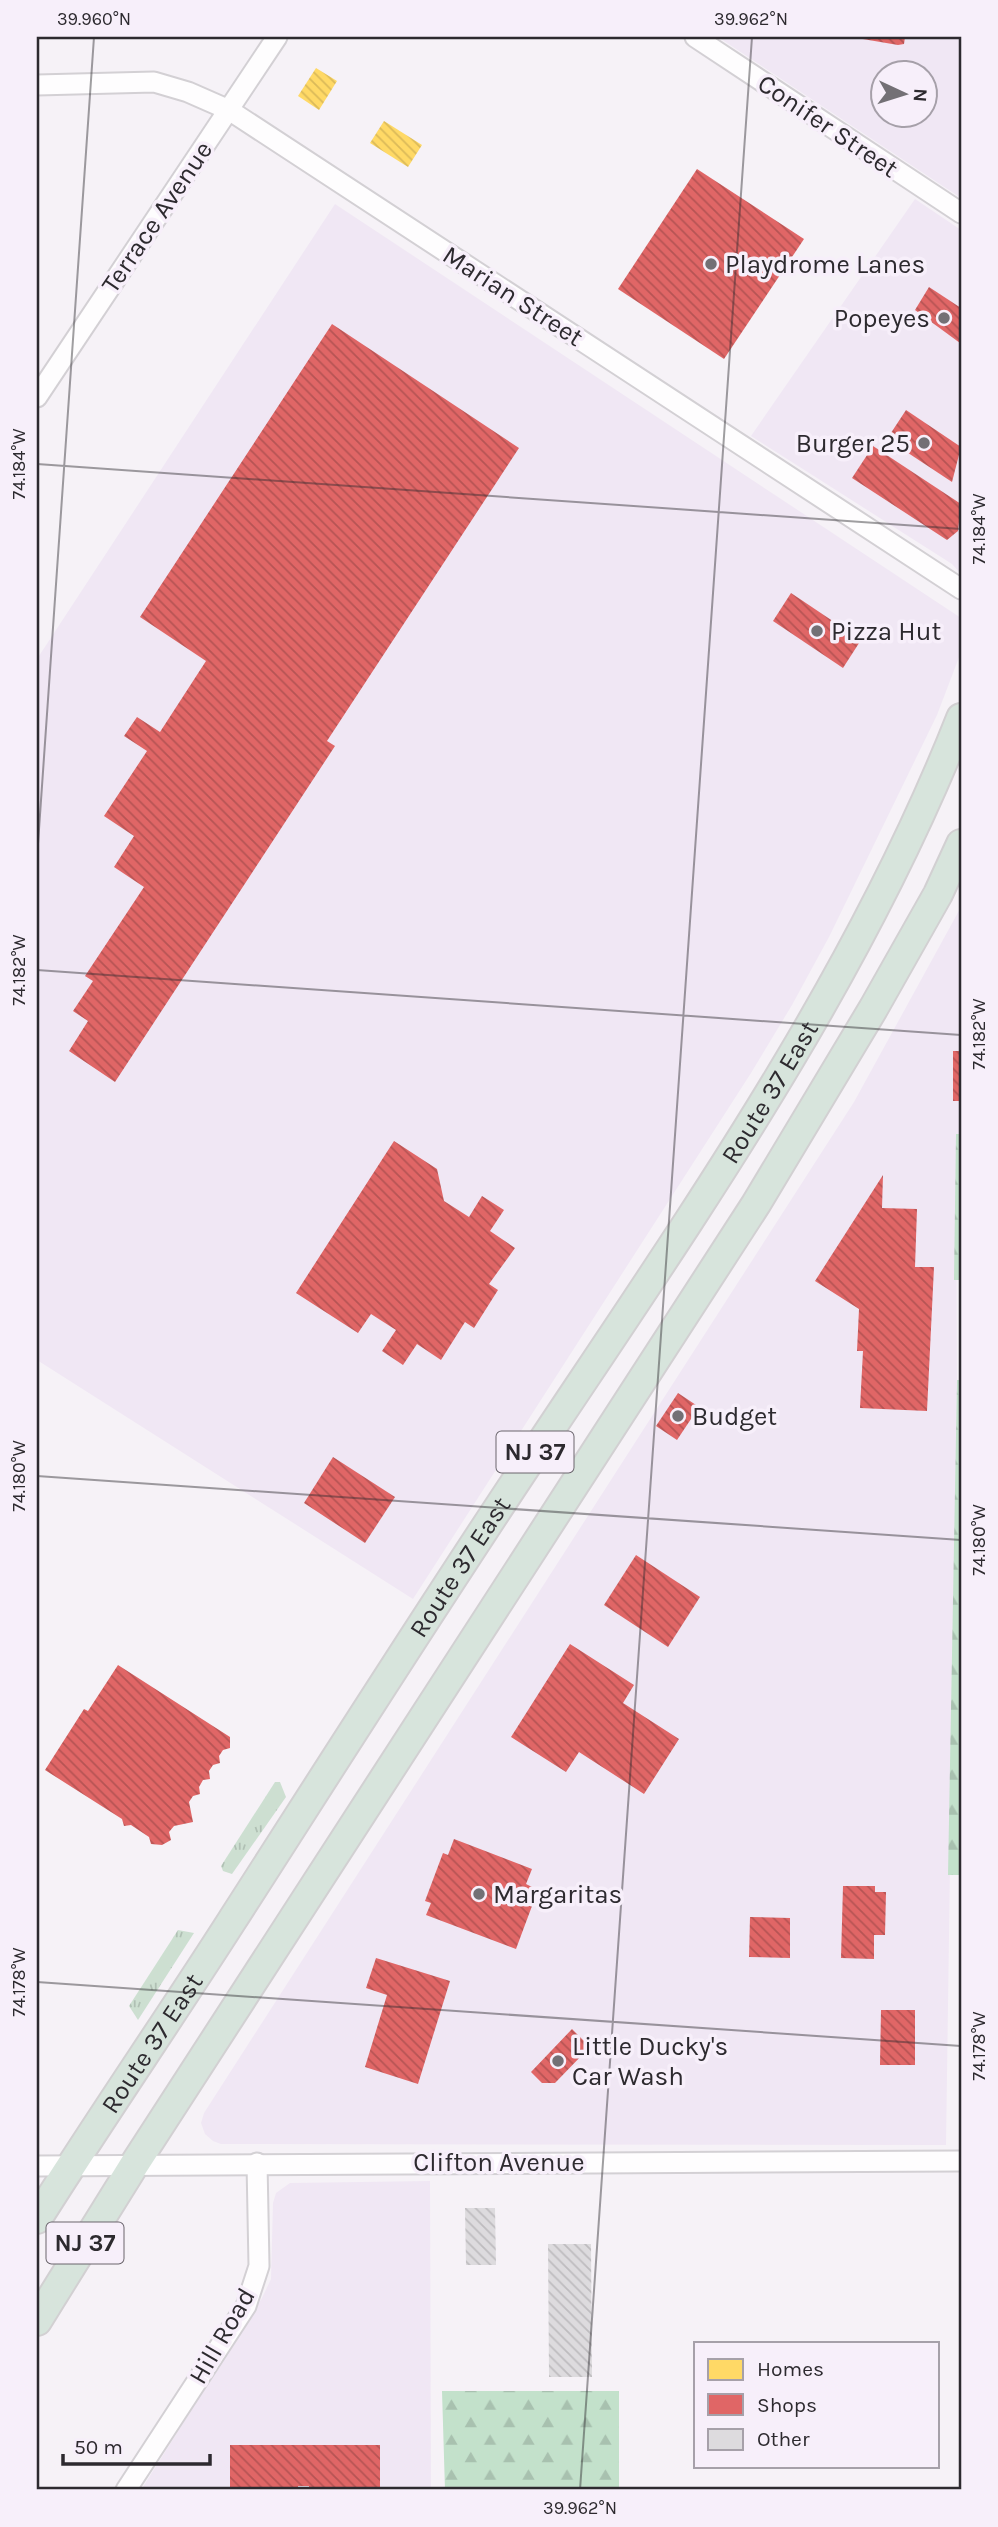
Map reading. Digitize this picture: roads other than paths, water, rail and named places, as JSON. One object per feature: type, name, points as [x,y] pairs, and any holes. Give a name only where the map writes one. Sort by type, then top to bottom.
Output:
[{"type":"highway","name":"Route 37 East","points":[[37,2219],[528,1463],[641,1295],[761,1106],[856,941],[918,820],[961,718]]},
{"type":"highway","name":"Route 37 East","points":[[37,2320],[134,2165],[756,1204],[873,1009],[937,894],[961,844]]},
{"type":"street","name":"Terrace Avenue","points":[[40,384],[277,37]]},
{"type":"street","name":"Conifer Street","points":[[695,37],[961,213]]},
{"type":"street","name":"Marian Street","points":[[37,85],[154,82],[188,92],[229,110],[961,589]]},
{"type":"street","name":"Clifton Avenue","points":[[37,2166],[961,2161]]},
{"type":"street","name":"Hill Road","points":[[126,2490],[246,2306],[260,2266],[257,2163]]},
{"type":"place","name":"Playdrome Lanes","points":[[711,264]]},
{"type":"place","name":"Popeyes","points":[[944,318]]},
{"type":"place","name":"Burger 25","points":[[924,443]]},
{"type":"place","name":"Pizza Hut","points":[[817,631]]},
{"type":"place","name":"Budget","points":[[678,1416]]},
{"type":"place","name":"Margaritas","points":[[479,1894]]},
{"type":"place","name":"Little Ducky's Car Wash","points":[[558,2061]]}]
